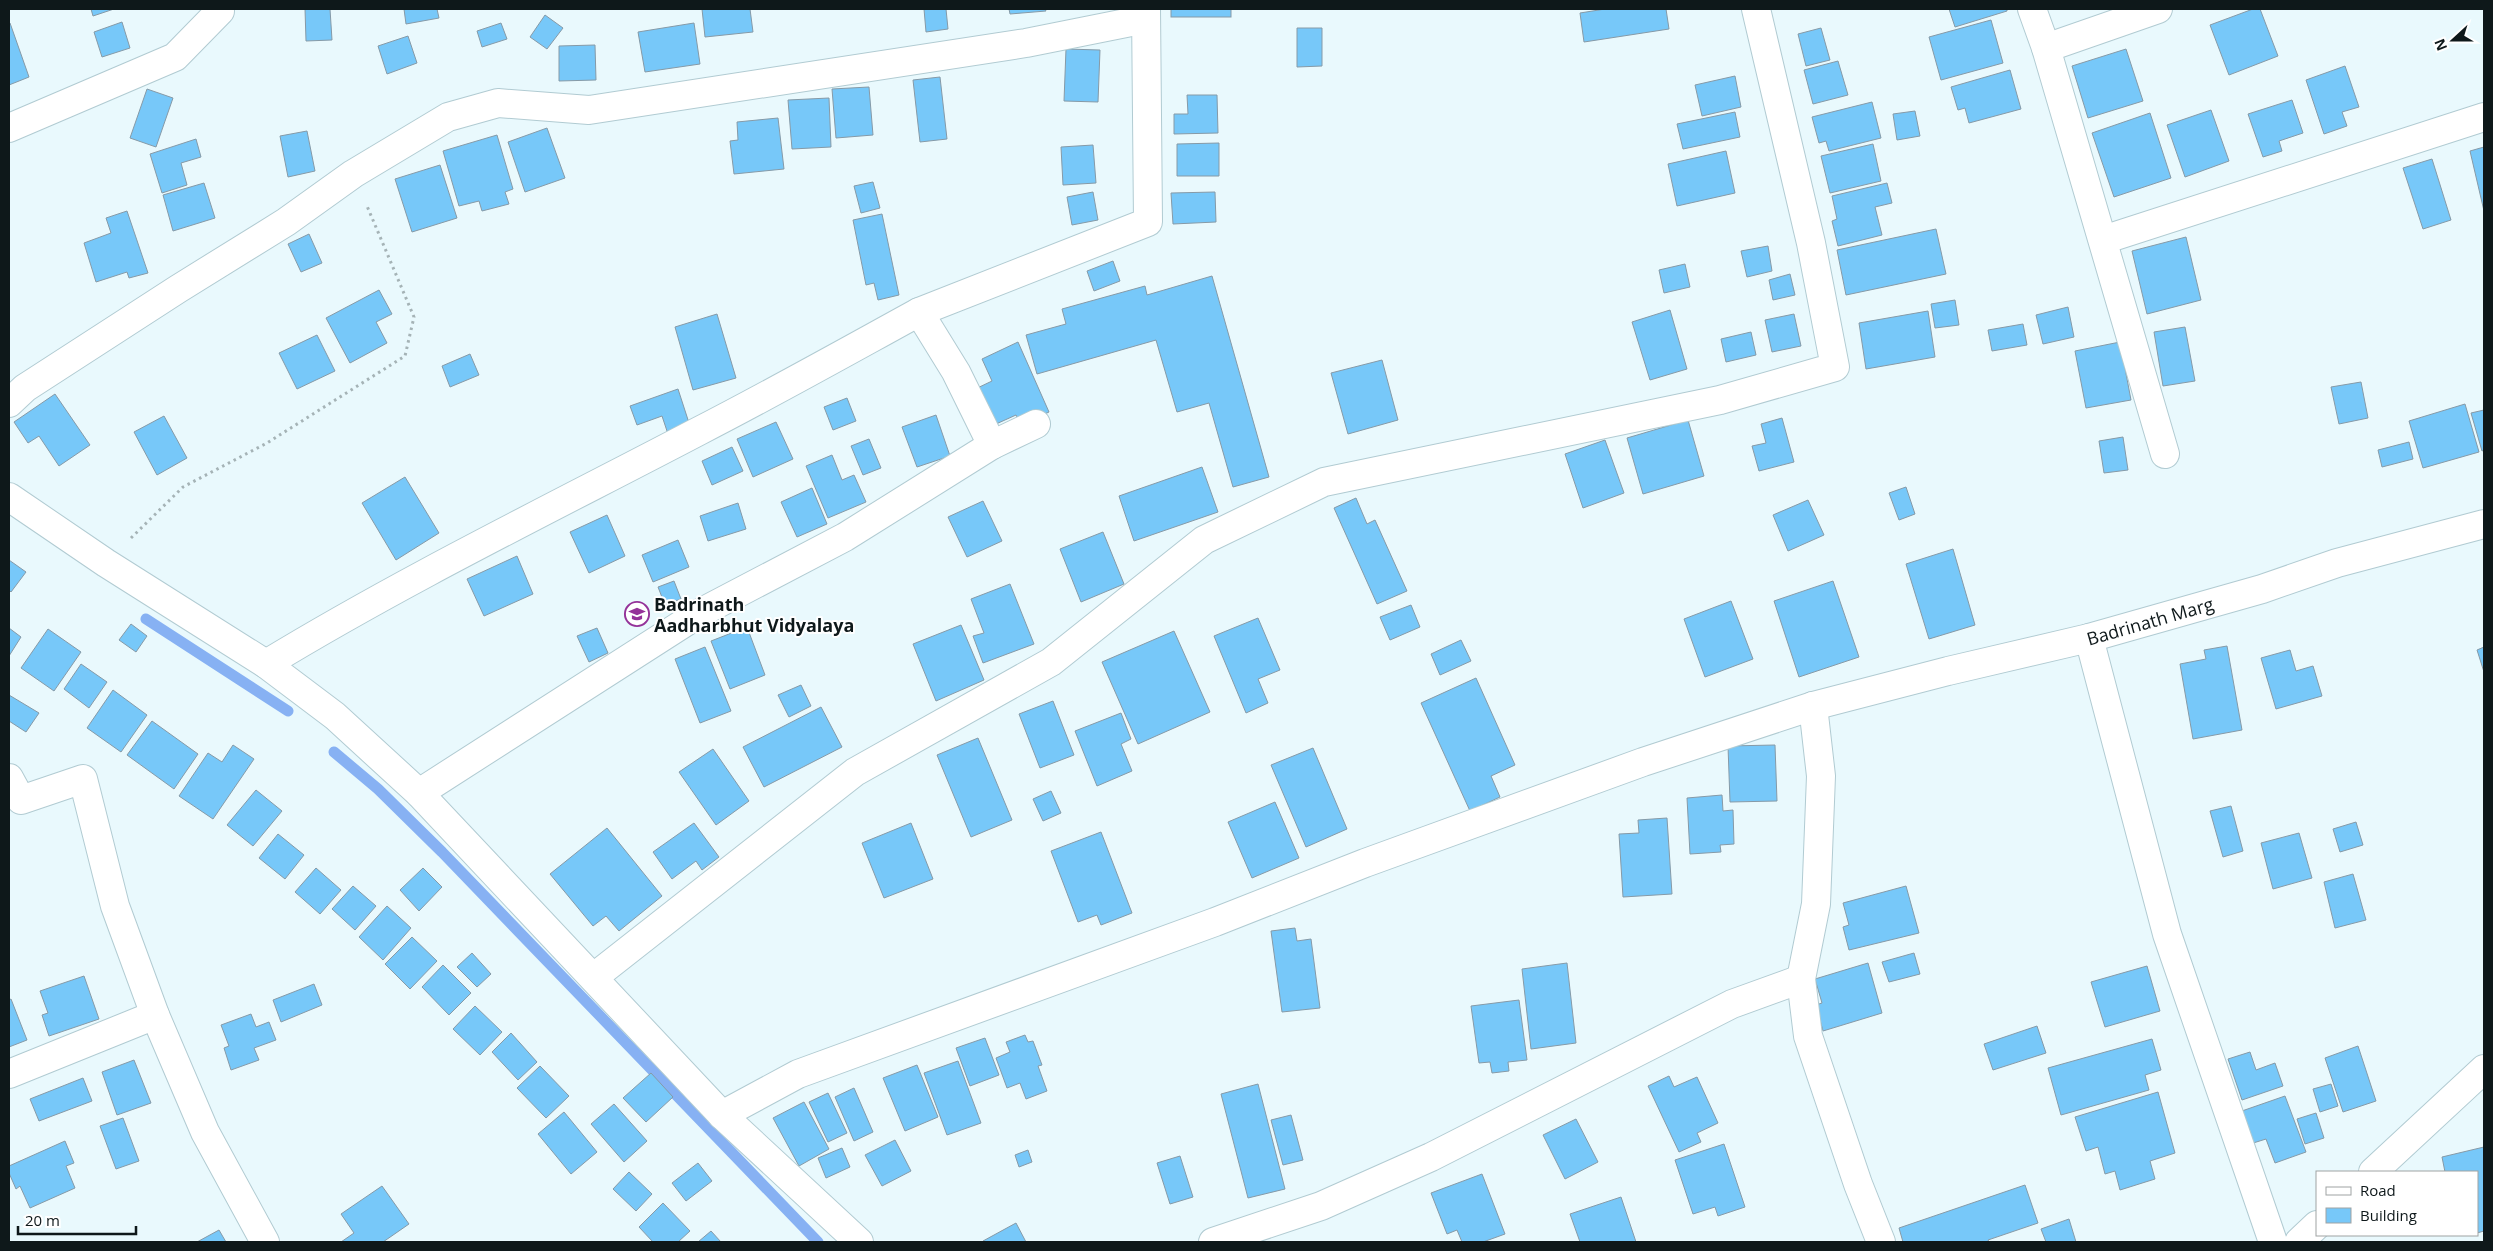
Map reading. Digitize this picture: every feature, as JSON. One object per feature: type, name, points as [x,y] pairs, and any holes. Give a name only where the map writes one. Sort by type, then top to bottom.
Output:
[{"type":"street","points":[[9,128],[174,56],[221,9]]},
{"type":"street","points":[[594,977],[856,772],[1051,662],[1204,540],[1324,482],[1720,400],[1835,368],[1811,243],[1756,9]]},
{"type":"street","points":[[2032,9],[2046,48],[2165,454]]},
{"type":"street","points":[[2046,48],[2158,9]]},
{"type":"street","points":[[9,403],[25,388],[286,222],[353,174],[448,117],[498,103],[589,110],[1026,43],[1146,14],[1148,222],[919,312],[700,430],[358,609],[266,664]]},
{"type":"street","points":[[2103,240],[2484,118]]},
{"type":"street","points":[[919,312],[956,372],[992,445]]},
{"type":"street","points":[[419,793],[698,614],[845,538],[992,445],[1036,424]]},
{"type":"street","points":[[9,497],[106,563],[266,664],[335,716],[419,793],[722,1115],[859,1242]]},
{"type":"street","name":"Badrinath Marg","points":[[722,1115],[798,1074],[1215,922],[1366,863],[1643,762],[1813,706],[1948,671],[2089,638],[2262,589],[2337,563],[2484,524]]},
{"type":"street","points":[[2089,638],[2168,934],[2273,1242]]},
{"type":"street","points":[[1813,706],[1821,776],[1816,904],[1801,978],[1808,1036],[1858,1184],[1881,1242]]},
{"type":"street","points":[[9,778],[21,800],[83,779],[115,906],[154,1015],[205,1132],[265,1242]]},
{"type":"street","points":[[1213,1242],[1321,1206],[1431,1157],[1732,1004],[1801,978]]},
{"type":"street","points":[[9,1074],[154,1015]]},
{"type":"street","points":[[2374,1171],[2484,1069]]},
{"type":"street","points":[[2299,1242],[2316,1227]]},
{"type":"path","points":[[106,563],[183,488],[267,443],[405,356],[414,317],[353,174]]},
{"type":"building","points":[[91,9],[114,9],[93,16]]},
{"type":"building","points":[[305,9],[330,9],[332,40],[306,41]]},
{"type":"building","points":[[404,9],[437,9],[439,18],[406,24]]},
{"type":"building","points":[[702,9],[750,9],[753,32],[705,37]]},
{"type":"building","points":[[924,9],[946,9],[948,29],[926,32]]},
{"type":"building","points":[[1009,9],[1045,9],[1046,11],[1010,14]]},
{"type":"building","points":[[1171,9],[1231,9],[1231,17],[1171,17]]},
{"type":"building","points":[[1605,9],[1666,9],[1669,29],[1584,42],[1580,13]]},
{"type":"building","points":[[1949,9],[2007,9],[2007,11],[1955,27]]},
{"type":"building","points":[[2253,9],[2260,9],[2278,56],[2229,75],[2210,25]]},
{"type":"building","points":[[545,15],[563,28],[547,49],[530,37]]},
{"type":"building","points":[[1991,20],[2003,63],[1941,80],[1929,37]]},
{"type":"building","points":[[122,22],[130,48],[102,57],[94,32]]},
{"type":"building","points":[[501,23],[507,39],[482,47],[477,31]]},
{"type":"building","points":[[694,23],[700,64],[645,72],[638,32]]},
{"type":"building","points":[[9,24],[29,77],[9,85]]},
{"type":"building","points":[[1297,28],[1322,28],[1322,66],[1297,67]]},
{"type":"building","points":[[1821,28],[1830,60],[1806,66],[1798,34]]},
{"type":"building","points":[[408,36],[417,63],[387,74],[378,46]]},
{"type":"building","points":[[595,45],[596,80],[559,81],[559,46]]},
{"type":"building","points":[[1066,49],[1100,50],[1098,102],[1064,101]]},
{"type":"building","points":[[2126,49],[2143,101],[2088,118],[2072,66]]},
{"type":"building","points":[[1838,61],[1848,95],[1813,104],[1804,70]]},
{"type":"building","points":[[2345,66],[2359,107],[2342,112],[2347,126],[2324,134],[2306,80]]},
{"type":"building","points":[[2010,70],[2021,109],[1969,123],[1965,108],[1958,110],[1951,87]]},
{"type":"building","points":[[1735,76],[1741,107],[1702,116],[1695,85]]},
{"type":"building","points":[[940,77],[947,139],[920,142],[913,80]]},
{"type":"building","points":[[869,87],[873,135],[836,138],[832,89]]},
{"type":"building","points":[[147,89],[173,98],[156,147],[130,138]]},
{"type":"building","points":[[1187,95],[1217,95],[1218,133],[1174,134],[1174,114],[1188,114]]},
{"type":"building","points":[[829,98],[831,147],[792,149],[788,100]]},
{"type":"building","points":[[2292,100],[2303,133],[2279,141],[2282,151],[2263,157],[2248,114]]},
{"type":"building","points":[[1872,102],[1881,138],[1829,151],[1826,141],[1819,143],[1812,117]]},
{"type":"building","points":[[2211,110],[2229,161],[2185,177],[2167,125]]},
{"type":"building","points":[[1915,111],[1920,136],[1897,140],[1893,114]]},
{"type":"building","points":[[1735,112],[1740,137],[1683,149],[1677,124]]},
{"type":"building","points":[[2150,113],[2171,178],[2114,197],[2092,133]]},
{"type":"building","points":[[778,118],[784,169],[734,174],[730,141],[738,140],[737,122]]},
{"type":"building","points":[[547,128],[565,178],[525,192],[508,142]]},
{"type":"building","points":[[307,131],[315,171],[288,177],[280,136]]},
{"type":"building","points":[[497,135],[513,189],[505,192],[509,204],[482,211],[479,201],[459,206],[443,151]]},
{"type":"building","points":[[196,139],[201,157],[181,163],[187,185],[162,193],[150,154]]},
{"type":"building","points":[[1219,143],[1219,176],[1177,176],[1177,144]]},
{"type":"building","points":[[1873,144],[1881,181],[1830,193],[1821,156]]},
{"type":"building","points":[[1093,145],[1096,183],[1063,185],[1061,147]]},
{"type":"building","points":[[2484,147],[2484,211],[2470,151]]},
{"type":"building","points":[[1726,151],[1735,193],[1677,206],[1668,164]]},
{"type":"building","points":[[2432,159],[2451,220],[2423,229],[2403,168]]},
{"type":"building","points":[[440,165],[457,218],[412,232],[395,179]]},
{"type":"building","points":[[873,182],[880,208],[861,213],[854,186]]},
{"type":"building","points":[[204,183],[215,218],[173,231],[163,195]]},
{"type":"building","points":[[1887,183],[1892,203],[1875,207],[1882,235],[1838,246],[1832,221],[1837,219],[1832,196]]},
{"type":"building","points":[[1093,192],[1098,220],[1072,225],[1067,197]]},
{"type":"building","points":[[1215,192],[1216,222],[1173,224],[1171,193]]},
{"type":"building","points":[[127,211],[148,273],[129,278],[127,272],[96,282],[84,243],[111,233],[106,218]]},
{"type":"building","points":[[882,214],[899,295],[878,300],[874,283],[866,285],[853,220]]},
{"type":"building","points":[[1936,229],[1946,274],[1846,295],[1837,250]]},
{"type":"building","points":[[309,234],[322,263],[301,272],[288,244]]},
{"type":"building","points":[[2186,237],[2201,300],[2147,314],[2132,251]]},
{"type":"building","points":[[1768,246],[1772,271],[1747,277],[1741,251]]},
{"type":"building","points":[[1113,261],[1120,281],[1094,291],[1087,271]]},
{"type":"building","points":[[1685,264],[1690,287],[1664,293],[1659,270]]},
{"type":"building","points":[[1790,274],[1795,295],[1773,300],[1769,280]]},
{"type":"building","points":[[1212,276],[1269,477],[1233,487],[1209,403],[1177,412],[1156,340],[1037,374],[1026,335],[1066,324],[1062,309],[1145,286],[1147,295]]},
{"type":"building","points":[[379,290],[392,314],[376,322],[387,343],[350,363],[326,318]]},
{"type":"building","points":[[1955,300],[1959,325],[1935,328],[1931,304]]},
{"type":"building","points":[[2068,307],[2074,337],[2043,344],[2036,315]]},
{"type":"building","points":[[1670,310],[1687,369],[1650,380],[1632,322]]},
{"type":"building","points":[[1928,311],[1935,357],[1866,369],[1859,323]]},
{"type":"building","points":[[717,314],[736,378],[693,390],[675,327]]},
{"type":"building","points":[[1794,314],[1801,346],[1772,352],[1765,320]]},
{"type":"building","points":[[2023,324],[2027,345],[1992,351],[1988,330]]},
{"type":"building","points":[[2185,327],[2195,381],[2163,386],[2154,332]]},
{"type":"building","points":[[1751,332],[1756,355],[1726,362],[1721,339]]},
{"type":"building","points":[[317,335],[335,371],[297,389],[279,353]]},
{"type":"building","points":[[1018,342],[1049,412],[1021,425],[1016,415],[985,429],[969,392],[992,381],[982,359]]},
{"type":"building","points":[[2120,342],[2131,400],[2086,408],[2075,351]]},
{"type":"building","points":[[470,354],[479,375],[450,387],[442,366]]},
{"type":"building","points":[[1382,360],[1398,420],[1348,434],[1331,373]]},
{"type":"building","points":[[2361,382],[2368,418],[2339,424],[2331,387]]},
{"type":"building","points":[[678,389],[690,426],[668,434],[662,416],[637,425],[630,406]]},
{"type":"building","points":[[55,394],[90,445],[59,466],[39,436],[28,443],[14,422]]},
{"type":"building","points":[[847,398],[856,421],[833,430],[824,407]]},
{"type":"building","points":[[2465,404],[2479,452],[2423,468],[2409,421]]},
{"type":"building","points":[[2484,410],[2484,450],[2482,451],[2471,413]]},
{"type":"building","points":[[936,415],[950,456],[917,467],[902,427]]},
{"type":"building","points":[[164,416],[187,458],[157,475],[134,432]]},
{"type":"building","points":[[1782,418],[1794,462],[1759,471],[1752,446],[1766,443],[1761,424]]},
{"type":"building","points":[[1688,420],[1704,476],[1643,494],[1627,438]]},
{"type":"building","points":[[776,422],[793,459],[753,477],[737,439]]},
{"type":"building","points":[[2123,437],[2128,470],[2104,473],[2099,441]]},
{"type":"building","points":[[869,439],[881,468],[863,475],[851,446]]},
{"type":"building","points":[[1605,440],[1624,493],[1583,508],[1565,454]]},
{"type":"building","points":[[2409,442],[2413,459],[2382,467],[2378,450]]},
{"type":"building","points":[[732,447],[743,471],[712,485],[702,461]]},
{"type":"building","points":[[832,455],[842,480],[854,475],[866,502],[828,518],[806,466]]},
{"type":"building","points":[[1202,467],[1218,512],[1134,541],[1119,496]]},
{"type":"building","points":[[405,477],[439,533],[396,560],[362,503]]},
{"type":"building","points":[[1906,487],[1915,514],[1899,520],[1889,493]]},
{"type":"building","points":[[812,488],[827,524],[797,537],[781,502]]},
{"type":"building","points":[[1356,498],[1367,524],[1375,520],[1407,591],[1377,604],[1334,508]]},
{"type":"building","points":[[1808,500],[1824,535],[1788,551],[1773,515]]},
{"type":"building","points":[[983,501],[1002,541],[967,557],[948,517]]},
{"type":"building","points":[[738,503],[746,529],[708,541],[700,516]]},
{"type":"building","points":[[607,515],[625,556],[589,573],[570,532]]},
{"type":"building","points":[[1103,532],[1124,584],[1081,602],[1060,549]]},
{"type":"building","points":[[678,540],[689,567],[653,582],[642,555]]},
{"type":"building","points":[[1953,549],[1975,625],[1929,639],[1906,564]]},
{"type":"building","points":[[517,556],[533,594],[484,616],[467,579]]},
{"type":"building","points":[[9,560],[26,572],[11,592],[9,590]]},
{"type":"building","points":[[674,581],[681,599],[665,605],[658,587]]},
{"type":"building","points":[[1833,581],[1859,657],[1799,677],[1774,601]]},
{"type":"building","points":[[1010,584],[1034,644],[983,663],[973,636],[984,633],[971,599]]},
{"type":"building","points":[[1731,601],[1753,659],[1705,677],[1684,619]]},
{"type":"building","points":[[1411,605],[1420,627],[1390,640],[1380,617]]},
{"type":"building","points":[[1258,618],[1280,670],[1258,679],[1268,703],[1246,713],[1214,636]]},
{"type":"building","points":[[131,624],[147,636],[136,652],[119,640]]},
{"type":"building","points":[[961,625],[984,680],[936,701],[913,644]]},
{"type":"building","points":[[747,627],[765,675],[730,689],[711,641]]},
{"type":"building","points":[[9,628],[21,637],[9,656]]},
{"type":"building","points":[[597,628],[608,653],[589,662],[577,636]]},
{"type":"building","points":[[48,629],[81,652],[54,691],[21,668]]},
{"type":"building","points":[[1174,631],[1210,712],[1138,744],[1102,662]]},
{"type":"building","points":[[1461,640],[1471,661],[1440,675],[1431,654]]},
{"type":"building","points":[[2227,646],[2242,730],[2193,739],[2180,664],[2206,659],[2204,650]]},
{"type":"building","points":[[705,647],[731,711],[700,723],[675,659]]},
{"type":"building","points":[[2484,647],[2484,672],[2477,650]]},
{"type":"building","points":[[2290,650],[2296,671],[2313,666],[2322,696],[2276,709],[2261,658]]},
{"type":"building","points":[[81,664],[107,682],[89,708],[64,689]]},
{"type":"building","points":[[1476,678],[1515,765],[1491,776],[1500,797],[1470,811],[1421,703]]},
{"type":"building","points":[[801,685],[811,706],[789,717],[778,695]]},
{"type":"building","points":[[113,690],[147,715],[121,752],[87,728]]},
{"type":"building","points":[[9,695],[39,713],[26,732],[9,721]]},
{"type":"building","points":[[1053,701],[1074,755],[1040,768],[1019,714]]},
{"type":"building","points":[[821,707],[842,747],[764,787],[743,747]]},
{"type":"building","points":[[1121,713],[1131,739],[1121,744],[1132,771],[1097,786],[1075,731]]},
{"type":"building","points":[[152,721],[198,754],[174,789],[127,755]]},
{"type":"building","points":[[978,738],[1012,820],[971,837],[937,755]]},
{"type":"building","points":[[233,745],[254,759],[213,819],[179,796],[208,753],[222,762]]},
{"type":"building","points":[[1775,745],[1777,801],[1730,802],[1728,746]]},
{"type":"building","points":[[1313,748],[1347,829],[1306,847],[1271,765]]},
{"type":"building","points":[[713,749],[749,801],[716,825],[679,772]]},
{"type":"building","points":[[256,790],[282,811],[253,846],[227,825]]},
{"type":"building","points":[[1051,791],[1061,813],[1043,821],[1033,799]]},
{"type":"building","points":[[1722,795],[1723,811],[1733,810],[1734,844],[1720,845],[1721,852],[1690,854],[1687,798]]},
{"type":"building","points":[[1275,802],[1299,858],[1252,878],[1228,822]]},
{"type":"building","points":[[2231,806],[2243,851],[2223,857],[2210,811]]},
{"type":"building","points":[[1667,818],[1672,894],[1623,897],[1619,834],[1639,833],[1638,820]]},
{"type":"building","points":[[2356,822],[2363,845],[2340,852],[2333,829]]},
{"type":"building","points":[[694,823],[719,857],[702,870],[696,861],[672,879],[653,852]]},
{"type":"building","points":[[911,823],[933,879],[884,898],[862,843]]},
{"type":"building","points":[[607,828],[662,896],[619,931],[606,916],[593,926],[550,874]]},
{"type":"building","points":[[1101,832],[1132,913],[1101,925],[1097,915],[1078,922],[1051,851]]},
{"type":"building","points":[[2299,833],[2312,878],[2273,889],[2261,843]]},
{"type":"building","points":[[278,834],[304,855],[285,879],[259,858]]},
{"type":"building","points":[[316,868],[341,890],[320,914],[295,892]]},
{"type":"building","points":[[423,868],[442,887],[419,911],[400,890]]},
{"type":"building","points":[[2353,874],[2366,920],[2335,928],[2324,882]]},
{"type":"building","points":[[353,886],[376,906],[355,930],[332,909]]},
{"type":"building","points":[[1906,886],[1919,933],[1849,950],[1843,927],[1849,925],[1843,903]]},
{"type":"building","points":[[387,906],[411,928],[383,960],[359,937]]},
{"type":"building","points":[[1295,928],[1297,941],[1311,939],[1320,1008],[1282,1012],[1271,931]]},
{"type":"building","points":[[412,937],[437,961],[410,989],[385,964]]},
{"type":"building","points":[[472,953],[491,974],[477,987],[457,967]]},
{"type":"building","points":[[1914,953],[1920,974],[1889,982],[1882,962]]},
{"type":"building","points":[[1567,963],[1576,1043],[1531,1049],[1522,969]]},
{"type":"building","points":[[1868,963],[1882,1013],[1823,1031],[1816,1005],[1822,1003],[1815,979]]},
{"type":"building","points":[[443,965],[471,993],[449,1015],[422,987]]},
{"type":"building","points":[[2147,966],[2160,1011],[2105,1027],[2091,982]]},
{"type":"building","points":[[84,976],[99,1019],[49,1036],[42,1015],[48,1013],[40,991]]},
{"type":"building","points":[[314,984],[322,1005],[281,1022],[273,1000]]},
{"type":"building","points":[[11,999],[27,1040],[9,1047],[9,1000]]},
{"type":"building","points":[[1519,1000],[1527,1060],[1508,1062],[1509,1071],[1492,1073],[1490,1062],[1479,1063],[1471,1006]]},
{"type":"building","points":[[475,1006],[502,1032],[480,1055],[453,1029]]},
{"type":"building","points":[[251,1014],[256,1027],[269,1022],[276,1040],[254,1048],[259,1060],[231,1070],[224,1048],[229,1046],[221,1025]]},
{"type":"building","points":[[2037,1026],[2046,1053],[1993,1070],[1984,1044]]},
{"type":"building","points":[[511,1033],[537,1062],[518,1080],[492,1052]]},
{"type":"building","points":[[1025,1035],[1028,1042],[1033,1041],[1042,1065],[1038,1066],[1047,1091],[1026,1099],[1020,1083],[1007,1088],[996,1058],[1010,1052],[1006,1042]]},
{"type":"building","points":[[985,1038],[999,1075],[970,1086],[956,1048]]},
{"type":"building","points":[[2152,1039],[2161,1070],[2145,1075],[2149,1090],[2061,1115],[2048,1068]]},
{"type":"building","points":[[2358,1046],[2376,1101],[2343,1112],[2325,1058]]},
{"type":"building","points":[[2250,1052],[2256,1070],[2275,1063],[2283,1086],[2242,1100],[2228,1059]]},
{"type":"building","points":[[134,1060],[151,1103],[117,1115],[102,1072]]},
{"type":"building","points":[[958,1061],[981,1123],[947,1135],[924,1073]]},
{"type":"building","points":[[917,1065],[938,1117],[905,1131],[883,1078]]},
{"type":"building","points":[[540,1066],[569,1096],[546,1118],[517,1088]]},
{"type":"building","points":[[651,1073],[673,1097],[646,1122],[623,1098]]},
{"type":"building","points":[[1669,1076],[1674,1087],[1697,1077],[1718,1123],[1697,1133],[1701,1142],[1679,1152],[1648,1086]]},
{"type":"building","points":[[83,1078],[92,1101],[39,1121],[30,1099]]},
{"type":"building","points":[[1258,1084],[1285,1189],[1248,1198],[1221,1094]]},
{"type":"building","points":[[2331,1084],[2338,1106],[2320,1112],[2313,1089]]},
{"type":"building","points":[[854,1088],[873,1132],[854,1141],[835,1097]]},
{"type":"building","points":[[2158,1092],[2175,1153],[2150,1161],[2155,1179],[2120,1190],[2115,1171],[2105,1174],[2098,1147],[2086,1151],[2075,1117]]},
{"type":"building","points":[[828,1093],[847,1133],[828,1142],[809,1102]]},
{"type":"building","points":[[2285,1096],[2306,1152],[2275,1163],[2266,1139],[2250,1144],[2239,1112]]},
{"type":"building","points":[[804,1102],[829,1149],[799,1166],[773,1118]]},
{"type":"building","points":[[614,1104],[647,1141],[624,1162],[591,1124]]},
{"type":"building","points":[[564,1112],[597,1152],[571,1174],[538,1134]]},
{"type":"building","points":[[2316,1113],[2324,1138],[2305,1144],[2297,1119]]},
{"type":"building","points":[[1291,1115],[1303,1160],[1283,1165],[1271,1120]]},
{"type":"building","points":[[123,1118],[139,1161],[116,1169],[100,1126]]},
{"type":"building","points":[[1576,1119],[1598,1162],[1565,1179],[1543,1135]]},
{"type":"building","points":[[895,1140],[911,1171],[882,1186],[865,1155]]},
{"type":"building","points":[[65,1141],[74,1163],[66,1166],[75,1188],[30,1208],[20,1186],[16,1189],[9,1173],[9,1166]]},
{"type":"building","points":[[1724,1144],[1745,1207],[1718,1216],[1715,1207],[1693,1214],[1675,1160]]},
{"type":"building","points":[[2484,1147],[2484,1231],[2478,1233],[2478,1171],[2445,1171],[2442,1157]]},
{"type":"building","points":[[842,1148],[850,1167],[826,1178],[818,1158]]},
{"type":"building","points":[[1028,1150],[1032,1162],[1019,1167],[1015,1155]]},
{"type":"building","points":[[1180,1156],[1193,1197],[1170,1204],[1157,1163]]},
{"type":"building","points":[[698,1163],[712,1181],[686,1201],[672,1183]]},
{"type":"building","points":[[629,1172],[652,1194],[636,1211],[613,1189]]},
{"type":"building","points":[[1482,1174],[1505,1234],[1483,1242],[1462,1242],[1457,1230],[1447,1234],[1431,1193]]},
{"type":"building","points":[[2025,1185],[2038,1223],[1988,1240],[1989,1242],[1903,1242],[1899,1228]]},
{"type":"building","points":[[382,1186],[409,1224],[383,1242],[341,1242],[354,1233],[341,1214]]},
{"type":"building","points":[[1621,1197],[1636,1242],[1580,1242],[1570,1214]]},
{"type":"building","points":[[663,1203],[690,1231],[678,1242],[653,1242],[639,1227]]},
{"type":"building","points":[[2069,1219],[2076,1242],[2046,1242],[2041,1229]]},
{"type":"building","points":[[1016,1223],[1026,1242],[983,1241]]},
{"type":"building","points":[[219,1230],[226,1242],[197,1242]]},
{"type":"building","points":[[711,1231],[721,1242],[698,1242]]},
{"type":"waterway","points":[[146,619],[288,711]]},
{"type":"waterway","points":[[334,752],[378,789],[442,852],[818,1242]]},
{"type":"place","name":"Badrinath Aadharbhut Vidyalaya","points":[[637,614]]}]
